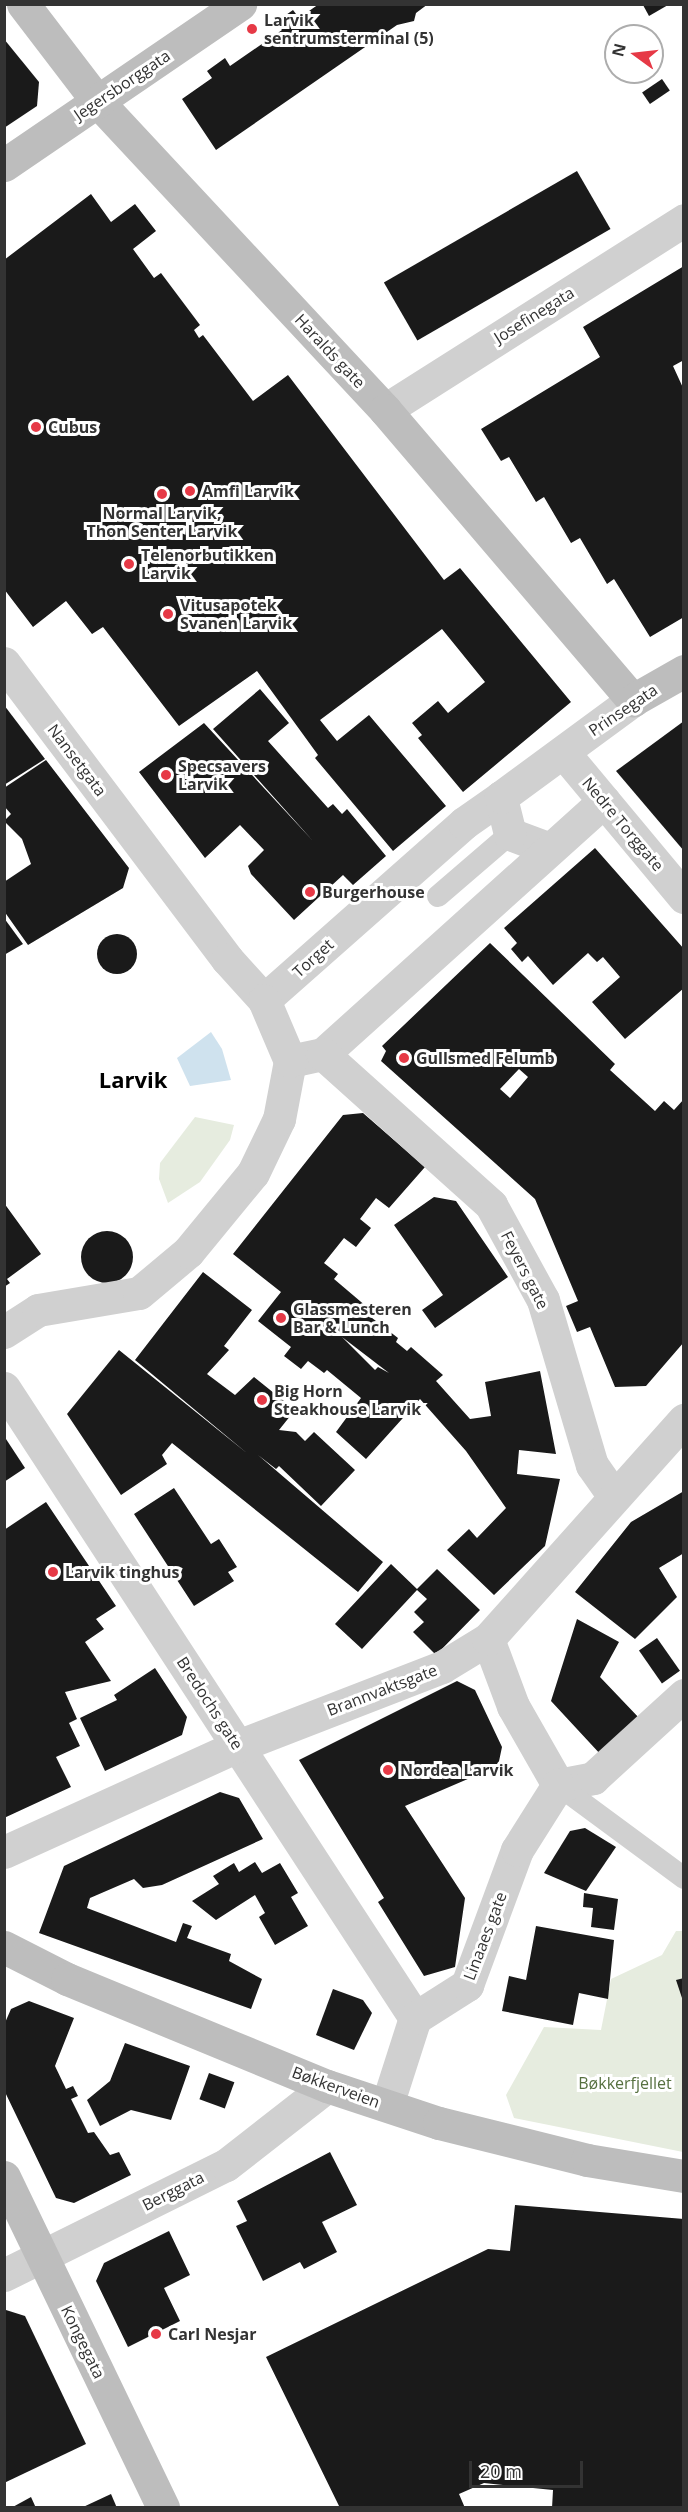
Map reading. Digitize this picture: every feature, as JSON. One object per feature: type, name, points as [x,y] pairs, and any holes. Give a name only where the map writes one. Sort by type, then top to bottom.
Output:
[{"type":"main road","name":"Haralds gate","points":[[23,4],[98,102],[384,410],[633,700]]},
{"type":"main road","name":"Jegersborggata","points":[[4,165],[240,4]]},
{"type":"main road","name":"Prinsegata","points":[[633,700],[684,671]]},
{"type":"main road","name":"Bøkkerveien","points":[[4,1947],[67,1979],[327,2086],[439,2123],[587,2160],[684,2176]]},
{"type":"main road","name":"Kongegata","points":[[4,2177],[163,2508]]},
{"type":"street","name":"Josefinegata","points":[[384,410],[684,220]]},
{"type":"street","name":"Nansetgata","points":[[4,663],[227,959],[264,1000]]},
{"type":"street","name":"Prinsegata","points":[[563,752],[633,700]]},
{"type":"street","name":"Torget","points":[[264,1000],[464,823],[563,752]]},
{"type":"street","name":"Nedre Torggate","points":[[563,752],[684,897]]},
{"type":"street","points":[[501,797],[510,834],[550,849]]},
{"type":"street","points":[[290,1061],[323,1054],[604,801]]},
{"type":"street","points":[[4,1332],[38,1310],[139,1293],[188,1252],[253,1173],[279,1119],[290,1061],[264,1000]]},
{"type":"street","name":"Feyers gate","points":[[323,1054],[491,1205],[543,1300],[592,1465],[614,1496]]},
{"type":"street","name":"Bredochs gate","points":[[4,1388],[415,2018]]},
{"type":"street","name":"Brannvaktsgate","points":[[4,1851],[238,1746],[442,1667],[489,1639],[684,1420]]},
{"type":"street","points":[[489,1639],[513,1706],[558,1785],[593,1778],[684,1695]]},
{"type":"street","name":"Linaaes gate","points":[[415,2018],[467,1985],[517,1850],[558,1785]]},
{"type":"street","points":[[387,2105],[415,2018]]},
{"type":"street","name":"Berggata","points":[[4,2275],[226,2165],[327,2086]]},
{"type":"lane","points":[[438,896],[510,834]]},
{"type":"lane","points":[[558,1785],[684,1878]]},
{"type":"green space","points":[[195,1117],[234,1125],[230,1140],[200,1182],[168,1203],[159,1179],[160,1163]]},
{"type":"green space","name":"Bøkkerfjellet","points":[[676,1931],[683,1931],[683,2152],[514,2118],[506,2095],[544,2027],[601,2030],[611,1979],[662,1955]]},
{"type":"water","points":[[211,1032],[222,1049],[231,1080],[190,1086],[177,1058]]},
{"type":"building","points":[[319,4],[428,4],[416,13],[414,21],[397,25],[216,150],[182,99],[212,78],[207,71],[225,58],[230,66],[282,30],[276,22],[293,10],[299,18]]},
{"type":"building","points":[[643,5],[668,5],[649,16]]},
{"type":"building","points":[[4,39],[39,82],[37,106],[4,128]]},
{"type":"building","points":[[664,82],[670,91],[650,104],[642,92],[655,84],[664,84]]},
{"type":"building","points":[[577,171],[610,229],[417,341],[384,283]]},
{"type":"building","name":"Amfi Larvik","points":[[91,194],[111,222],[135,204],[156,231],[133,249],[154,278],[161,273],[200,325],[194,330],[199,338],[203,335],[253,401],[288,375],[444,580],[460,568],[571,702],[463,792],[418,738],[422,735],[412,723],[438,701],[448,713],[485,682],[442,629],[320,720],[337,741],[369,715],[446,806],[393,851],[315,758],[318,755],[257,671],[179,726],[103,627],[92,634],[66,601],[33,627],[4,589],[4,260]]},
{"type":"building","points":[[684,266],[684,360],[673,366],[684,390],[684,617],[650,637],[614,579],[607,584],[580,538],[571,543],[544,497],[536,502],[509,457],[501,461],[481,429],[600,357],[583,327]]},
{"type":"building","points":[[260,689],[289,723],[268,741],[328,808],[333,804],[342,814],[347,809],[386,856],[353,885],[343,875],[294,920],[251,874],[248,866],[264,850],[240,825],[205,858],[139,772],[204,723],[313,841],[213,729]]},
{"type":"building","points":[[4,705],[45,759],[4,785]]},
{"type":"building","points":[[684,721],[684,851],[616,771]]},
{"type":"building","points":[[46,760],[129,868],[123,888],[28,945],[4,911],[4,882],[31,864],[22,839],[4,821],[11,814],[4,806],[4,788]]},
{"type":"building","points":[[595,848],[684,949],[684,988],[625,1039],[592,1002],[620,977],[603,957],[597,962],[588,953],[553,985],[528,956],[522,962],[511,949],[517,943],[504,928]]},
{"type":"building","points":[[4,918],[23,944],[4,955]]},
{"type":"building","points":[[117,934],[125,935],[131,940],[136,946],[136,962],[131,968],[125,973],[117,974],[109,973],[103,968],[98,962],[97,954],[98,946],[103,940],[109,935]]},
{"type":"building","points":[[490,943],[615,1064],[610,1070],[655,1111],[664,1101],[674,1110],[684,1099],[684,1342],[646,1386],[615,1387],[590,1327],[577,1332],[566,1306],[578,1301],[535,1199],[381,1061],[386,1051],[382,1046]],"holes":[[[519,1069],[528,1077],[510,1098],[500,1089]]]},
{"type":"building","points":[[363,1113],[425,1167],[389,1208],[376,1198],[360,1219],[371,1228],[356,1247],[344,1238],[324,1263],[338,1274],[334,1279],[367,1307],[363,1311],[398,1338],[396,1342],[407,1351],[411,1347],[443,1375],[436,1381],[470,1419],[491,1416],[485,1382],[540,1371],[556,1454],[519,1450],[517,1474],[560,1479],[545,1546],[494,1595],[447,1550],[469,1529],[477,1538],[506,1508],[466,1451],[420,1399],[366,1459],[336,1432],[361,1398],[327,1370],[324,1373],[308,1361],[301,1369],[284,1356],[291,1347],[258,1321],[281,1292],[233,1254],[343,1115]],"holes":[[[342,1337],[389,1373],[378,1367],[375,1370]]]},
{"type":"building","points":[[434,1197],[456,1201],[508,1277],[435,1328],[422,1310],[443,1295],[394,1225]]},
{"type":"building","points":[[4,1203],[41,1254],[7,1279],[10,1283],[4,1287]]},
{"type":"building","points":[[107,1231],[117,1233],[125,1239],[131,1247],[133,1257],[131,1267],[125,1275],[117,1281],[107,1283],[97,1281],[89,1275],[83,1267],[81,1257],[83,1247],[89,1239],[97,1233]]},
{"type":"building","points":[[203,1272],[252,1310],[224,1346],[229,1350],[207,1374],[235,1395],[254,1377],[295,1410],[279,1430],[296,1432],[305,1441],[314,1432],[355,1470],[321,1506],[279,1466],[276,1469],[258,1455],[383,1562],[358,1592],[172,1443],[162,1455],[167,1464],[121,1495],[67,1414],[119,1350],[248,1454],[135,1360]]},
{"type":"building","points":[[4,1436],[25,1468],[4,1482]]},
{"type":"building","points":[[174,1488],[211,1544],[219,1539],[237,1567],[228,1572],[234,1581],[194,1606],[134,1514]]},
{"type":"building","points":[[684,1491],[684,1553],[659,1568],[677,1597],[635,1639],[575,1592],[631,1522]]},
{"type":"building","points":[[46,1502],[116,1606],[96,1619],[104,1629],[85,1642],[111,1681],[65,1692],[77,1719],[69,1723],[80,1746],[56,1757],[71,1787],[4,1818],[4,1530]]},
{"type":"building","points":[[391,1564],[417,1589],[437,1569],[480,1610],[436,1655],[413,1632],[424,1622],[414,1612],[427,1599],[417,1590],[362,1649],[335,1624]]},
{"type":"building","points":[[577,1619],[619,1642],[600,1677],[641,1720],[602,1756],[551,1701]]},
{"type":"building","points":[[657,1638],[680,1671],[662,1683],[639,1651]]},
{"type":"building","points":[[155,1668],[187,1717],[182,1735],[105,1771],[80,1718],[117,1700],[114,1695]]},
{"type":"building","points":[[457,1681],[475,1690],[502,1747],[498,1766],[405,1806],[465,1898],[455,1967],[424,1976],[378,1902],[384,1898],[299,1760]]},
{"type":"building","points":[[220,1792],[239,1798],[263,1839],[162,1885],[143,1888],[134,1879],[90,1898],[87,1908],[176,1942],[183,1923],[192,1926],[187,1938],[231,1954],[229,1961],[262,1979],[251,2009],[39,1933],[64,1866]]},
{"type":"building","points":[[585,1828],[616,1847],[586,1891],[544,1873],[570,1831]]},
{"type":"building","points":[[255,1862],[262,1873],[280,1863],[298,1893],[291,1897],[308,1926],[275,1945],[259,1917],[265,1913],[255,1895],[216,1920],[192,1901],[219,1884],[213,1876],[234,1863],[239,1872]]},
{"type":"building","points":[[584,1893],[618,1899],[614,1930],[591,1927],[593,1908],[583,1907]]},
{"type":"building","points":[[536,1926],[614,1940],[608,1999],[579,1993],[573,2025],[502,2011],[509,1976],[526,1980]]},
{"type":"building","points":[[684,1978],[684,2001],[683,2001],[676,1980]]},
{"type":"building","points":[[333,1989],[363,2000],[372,2013],[354,2050],[316,2035]]},
{"type":"building","points":[[29,2001],[74,2018],[55,2066],[66,2089],[73,2086],[78,2096],[71,2099],[88,2133],[94,2132],[110,2155],[119,2152],[131,2175],[74,2203],[56,2198],[4,2090],[4,2025],[11,2009]]},
{"type":"building","points":[[125,2043],[190,2066],[171,2120],[131,2110],[100,2126],[87,2100],[110,2081]]},
{"type":"building","points":[[209,2073],[234,2082],[225,2109],[199,2099]]},
{"type":"building","points":[[330,2152],[357,2205],[322,2222],[337,2252],[304,2269],[300,2262],[263,2281],[236,2226],[247,2221],[237,2201]]},
{"type":"building","points":[[515,2205],[684,2219],[684,2508],[552,2508],[553,2490],[484,2483],[459,2494],[465,2508],[340,2508],[266,2357],[488,2249],[510,2251]]},
{"type":"building","points":[[169,2231],[190,2275],[164,2288],[180,2321],[128,2347],[96,2281],[104,2263]]},
{"type":"building","points":[[6,2310],[25,2316],[86,2444],[4,2483]]},
{"type":"building","points":[[111,2494],[117,2508],[81,2508]]},
{"type":"building","points":[[31,2497],[36,2508],[11,2508]]},
{"type":"place","name":"Larvik sentrumsterminal (5)","points":[[252,29]]},
{"type":"place","name":"Cubus","points":[[36,427]]},
{"type":"place","name":"Amfi Larvik","points":[[190,491]]},
{"type":"place","name":"Normal Larvik, Thon Senter Larvik","points":[[162,494]]},
{"type":"place","name":"Telenorbutikken Larvik","points":[[129,564]]},
{"type":"place","name":"Vitusapotek Svanen Larvik","points":[[168,614]]},
{"type":"place","name":"Specsavers Larvik","points":[[166,775]]},
{"type":"place","name":"Burgerhouse","points":[[310,892]]},
{"type":"place","name":"Gullsmed Felumb","points":[[404,1058]]},
{"type":"place","name":"Glassmesteren Bar & Lunch","points":[[281,1318]]},
{"type":"place","name":"Big Horn Steakhouse Larvik","points":[[262,1400]]},
{"type":"place","name":"Larvik tinghus","points":[[53,1572]]},
{"type":"place","name":"Nordea Larvik","points":[[388,1770]]},
{"type":"place","name":"Carl Nesjar","points":[[156,2334]]},
{"type":"district","name":"Larvik","points":[[133,1080]]}]
